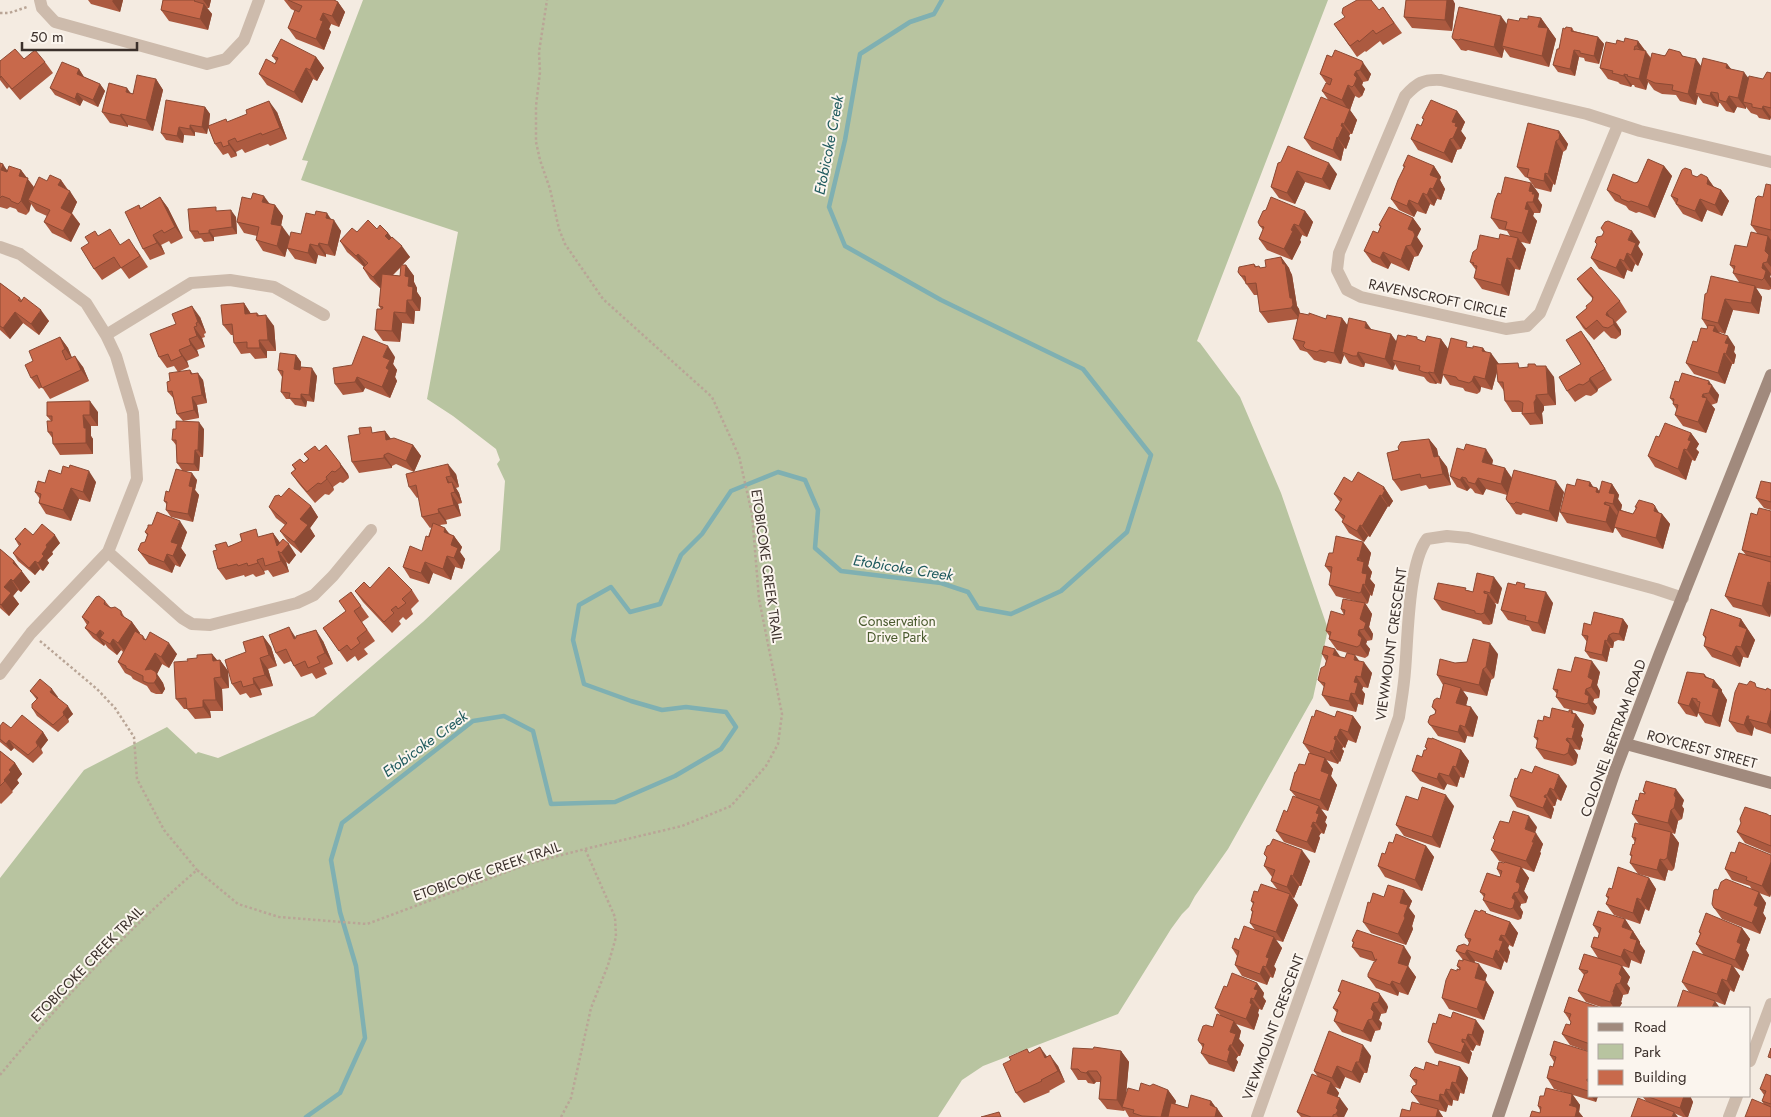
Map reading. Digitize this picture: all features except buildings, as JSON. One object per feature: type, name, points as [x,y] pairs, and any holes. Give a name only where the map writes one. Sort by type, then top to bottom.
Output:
[{"type":"street","points":[[40,1],[42,8],[55,22],[207,64],[226,59],[244,40],[259,0]]},
{"type":"street","name":"RAVENSCROFT CIRCLE","points":[[1618,125],[1540,313],[1527,326],[1506,330],[1361,297],[1346,290],[1337,270],[1339,253],[1405,96],[1415,85],[1428,79],[1441,80],[1587,114],[1618,125],[1771,162]]},
{"type":"street","points":[[0,247],[20,254],[86,303],[106,334],[116,356],[133,413],[137,479],[108,552],[31,633],[0,674]]},
{"type":"street","points":[[106,334],[191,283],[230,280],[274,287],[324,315]]},
{"type":"street","name":"COLONEL BERTRAM ROAD","points":[[1498,1117],[1615,771],[1771,375]]},
{"type":"street","points":[[108,552],[182,618],[192,624],[210,625],[297,603],[314,595],[333,576],[371,530]]},
{"type":"street","name":"VIEWMOUNT CRESCENT","points":[[1257,1117],[1399,717],[1405,673],[1411,594],[1418,560],[1423,544],[1427,539],[1447,536],[1468,538],[1656,588],[1683,598]]},
{"type":"street","name":"ROYCREST STREET","points":[[1626,744],[1771,783]]},
{"type":"street","points":[[1751,1059],[1771,1004]]},
{"type":"street","points":[[1729,1117],[1737,1097]]},
{"type":"path","name":"ETOBICOKE CREEK TRAIL","points":[[0,1074],[42,1024],[123,937],[196,870],[238,904],[279,917],[367,924],[531,863],[682,826],[731,806],[766,766],[778,744],[782,714],[759,599],[752,514],[739,456],[712,397],[603,299],[565,244],[559,230],[536,142],[536,106],[540,72],[539,52],[546,0]]},
{"type":"path","points":[[0,13],[9,13],[40,1]]},
{"type":"path","points":[[31,633],[97,689],[115,708],[134,737],[137,779],[164,830],[196,870]]},
{"type":"path","points":[[561,1117],[571,1098],[591,1008],[608,965],[616,937],[616,917],[585,849]]},
{"type":"green space","name":"Conservation Drive Park","points":[[363,0],[1328,0],[1197,341],[1240,397],[1281,493],[1328,629],[1313,698],[1228,849],[1189,907],[1171,929],[1118,1014],[983,1066],[962,1080],[938,1117],[0,1117],[0,878],[84,770],[167,727],[196,754],[198,752],[218,758],[314,716],[423,622],[500,550],[505,481],[497,464],[500,460],[496,449],[427,399],[458,232],[301,180],[308,161],[302,160]]},
{"type":"waterway","name":"Etobicoke Creek","points":[[306,1117],[340,1093],[365,1038],[356,966],[340,912],[331,860],[342,823],[473,721],[504,716],[533,731],[551,804],[615,802],[675,776],[721,749],[736,727],[726,712],[686,707],[662,710],[584,684],[573,640],[579,605],[611,587],[630,612],[660,604],[681,555],[702,534],[731,491],[778,472],[805,480],[818,510],[815,548],[841,571],[941,583],[968,592],[978,608],[1011,614],[1061,591],[1127,532],[1151,455],[1083,369],[941,300],[845,246],[829,207],[845,140],[860,54],[910,22],[934,14],[942,0]]}]
